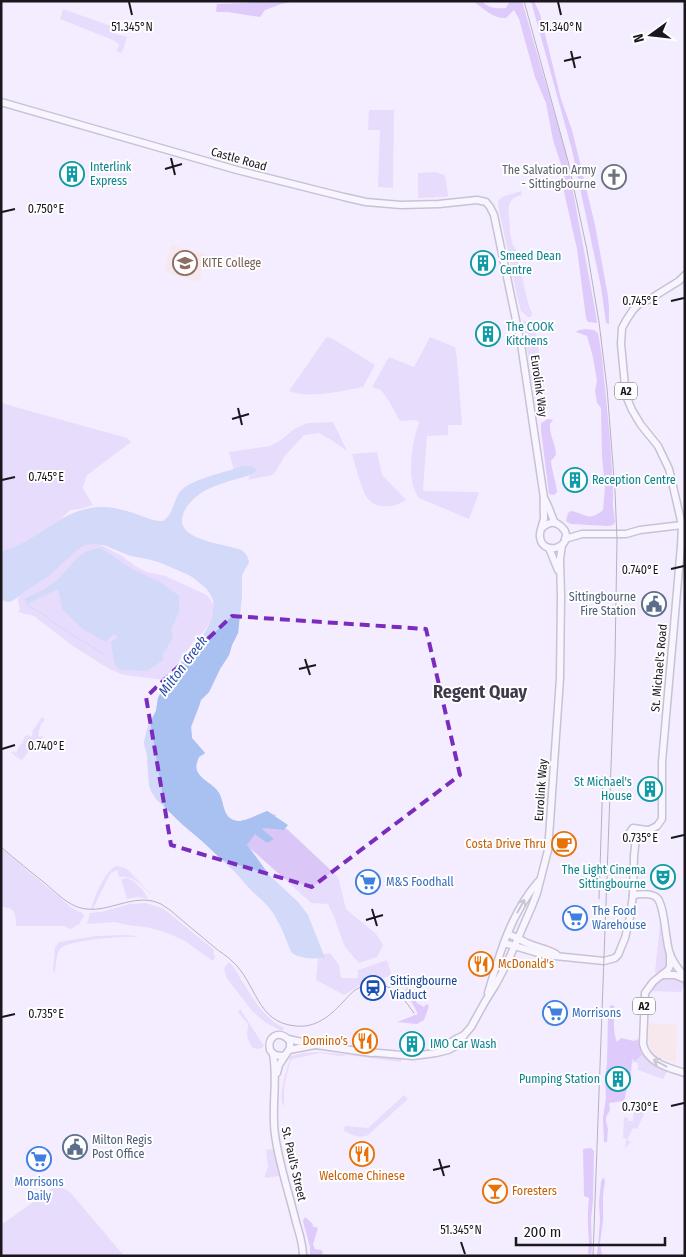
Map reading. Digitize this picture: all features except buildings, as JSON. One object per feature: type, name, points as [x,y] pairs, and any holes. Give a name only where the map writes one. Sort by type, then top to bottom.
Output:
[{"type":"main road","name":"Castle Road","points":[[1,102],[237,170],[366,202],[401,205],[440,204],[477,200]]},
{"type":"main road","name":"Eurolink Way","points":[[477,200],[486,202],[494,215],[521,344],[544,498],[542,528]]},
{"type":"main road","name":"St. Michael's Road","points":[[559,956],[604,961],[615,958],[618,955],[630,917],[636,834],[657,826],[662,819],[663,753],[682,525],[669,469],[658,446],[641,425],[627,398],[621,344],[622,328],[633,310],[639,304],[679,281],[685,275]]},
{"type":"main road","name":"Eurolink Way","points":[[544,498],[549,505],[555,523]]},
{"type":"main road","points":[[582,534],[564,542],[556,549],[543,545],[540,535],[542,528],[548,524],[555,523],[564,529],[582,534],[626,534],[640,530],[682,525]]},
{"type":"main road","points":[[564,529],[564,542]]},
{"type":"main road","name":"Eurolink Way","points":[[486,1000],[515,946],[532,906],[548,850],[560,678],[560,559],[564,542]]},
{"type":"main road","name":"Eurolink Way","points":[[549,548],[561,579]]},
{"type":"main road","points":[[633,879],[643,894]]},
{"type":"main road","name":"Eurolink Way","points":[[486,1000],[508,934],[523,903],[539,881]]},
{"type":"main road","points":[[633,894],[654,895],[660,901],[670,954],[685,978]]},
{"type":"main road","points":[[508,934],[559,956]]},
{"type":"main road","points":[[504,944],[544,955],[559,956]]},
{"type":"main road","name":"A2","points":[[670,954],[670,966],[653,982],[645,993],[642,1044],[649,1057],[671,1069],[685,1073]]},
{"type":"main road","points":[[662,975],[675,975],[685,978]]},
{"type":"main road","points":[[316,1045],[279,1056],[273,1054],[269,1045],[272,1038],[280,1034],[288,1039],[316,1045],[390,1055],[414,1056],[440,1051],[471,1028],[486,1000]]},
{"type":"main road","points":[[287,1053],[290,1044],[288,1039]]},
{"type":"main road","name":"St. Paul's Street","points":[[287,1053],[280,1065],[276,1080],[273,1113],[276,1142],[302,1240],[302,1255]]},
{"type":"main road","name":"St. Paul's Street","points":[[273,1054],[276,1080]]},
{"type":"highlighted area","points":[[232,616],[426,629],[460,775],[312,887],[171,845],[146,697]]},
{"type":"shaded area","points":[[297,1],[265,10],[260,17],[217,12],[216,10],[217,4]]},
{"type":"shaded area","points":[[473,1],[482,1],[493,8],[506,8],[510,1],[522,1],[566,154],[597,323],[588,322],[586,318],[577,249],[564,192],[561,164],[553,140],[546,103],[535,77],[519,19],[514,10],[506,18],[501,18],[488,12]]},
{"type":"shaded area","points":[[531,1],[534,1],[540,14],[561,99],[572,130],[595,225],[608,296],[609,324],[606,323],[601,287],[572,150]]},
{"type":"shaded area","points":[[63,9],[114,27],[113,33],[127,37],[122,53],[116,51],[119,44],[113,40],[60,19]]},
{"type":"shaded area","points":[[369,110],[394,110],[393,188],[378,187],[380,130],[368,130]]},
{"type":"shaded area","points":[[435,172],[444,175],[448,196],[418,198],[418,173]]},
{"type":"shaded area","points":[[521,191],[522,195],[511,200],[508,210],[513,246],[515,247],[532,313],[531,317],[528,317],[521,311],[498,205],[502,197]]},
{"type":"shaded area","name":"KITE College","points":[[171,245],[206,254],[199,282],[164,272]]},
{"type":"shaded area","points":[[523,321],[536,323],[537,326],[535,326],[547,406],[549,407],[544,410],[539,411],[536,409]]},
{"type":"shaded area","points":[[586,329],[594,330],[598,333],[602,357],[610,439],[615,522],[613,525],[608,526],[571,524],[566,521],[568,513],[571,511],[590,517],[603,510],[605,488],[601,408],[597,403],[595,390],[597,381],[587,336],[576,332]]},
{"type":"shaded area","points":[[328,337],[375,365],[363,387],[315,394],[289,391],[326,338]]},
{"type":"shaded area","points":[[430,337],[455,347],[462,425],[448,425],[448,435],[427,436],[423,491],[479,493],[469,519],[419,498],[413,486],[411,466],[413,442],[419,422],[416,420],[400,421],[381,390],[372,387],[389,357],[414,367]]},
{"type":"shaded area","points":[[1,403],[127,438],[131,442],[86,476],[82,487],[93,505],[70,510],[61,519],[78,511],[105,508],[124,510],[163,521],[169,516],[179,493],[188,485],[204,478],[234,470],[229,452],[270,446],[294,429],[308,423],[333,422],[347,451],[319,433],[304,435],[284,457],[272,475],[248,480],[250,474],[207,489],[190,502],[182,517],[183,525],[187,531],[204,540],[241,550],[247,555],[249,562],[242,575],[238,633],[229,655],[209,692],[201,700],[191,727],[192,738],[205,753],[199,757],[196,766],[197,771],[217,790],[226,814],[232,819],[237,821],[244,820],[267,811],[277,816],[265,817],[246,827],[167,786],[233,609],[137,526],[1,551]]},
{"type":"shaded area","points":[[548,419],[553,420],[550,428],[556,451],[556,455],[551,461],[557,492],[554,495],[549,494],[541,430],[541,423]]},
{"type":"shaded area","points":[[377,452],[382,475],[406,500],[393,506],[378,505],[369,500],[359,478],[352,454]]},
{"type":"shaded area","points":[[84,531],[232,588],[164,711],[235,844],[298,956],[290,950],[282,929],[267,905],[236,873],[156,799],[151,791],[144,743],[148,726],[156,711],[158,698],[165,684],[203,636],[211,620],[165,680],[124,675],[109,669],[70,644],[34,616],[18,612],[20,609],[19,596],[11,601],[1,600]],"holes":[[[99,544],[128,555],[166,564],[187,574],[205,588],[211,596],[214,605],[207,595],[165,576],[147,572]]]},
{"type":"shaded area","points":[[42,717],[45,720],[41,724],[38,735],[39,737],[44,736],[36,745],[34,744],[22,760],[18,758],[12,753],[13,751],[16,753],[24,737],[28,735],[31,737],[32,732]]},
{"type":"shaded area","points":[[261,824],[287,829],[338,877],[346,909],[376,934],[383,945],[377,957],[359,963],[345,947],[328,904],[311,903],[250,848],[269,875],[247,846],[249,835]]},
{"type":"shaded area","points":[[1,848],[72,908],[82,913],[84,916],[79,924],[71,929],[64,926],[16,926],[14,912],[9,908],[1,907]]},
{"type":"shaded area","points":[[116,866],[128,870],[151,894],[132,879],[119,877],[117,870],[109,876],[93,909],[91,909],[97,891],[108,873]]},
{"type":"shaded area","points":[[270,876],[303,907],[287,898]]},
{"type":"shaded area","points":[[127,878],[139,886],[148,899],[137,897],[127,899],[121,879]]},
{"type":"shaded area","points":[[146,903],[164,909],[214,950],[215,957],[213,961],[185,941],[165,932],[115,922],[87,924],[90,913],[130,904]]},
{"type":"shaded area","points":[[660,924],[668,959],[667,967],[658,975],[655,972]]},
{"type":"shaded area","points":[[125,935],[137,937],[97,939],[65,946],[59,951],[55,972],[53,971],[55,947],[59,942],[96,936]]},
{"type":"shaded area","points":[[330,953],[339,965],[341,978],[358,978],[358,970],[387,960],[392,976],[360,982],[362,984],[344,995],[316,980],[318,959],[324,958],[323,954]]},
{"type":"shaded area","points":[[229,962],[260,1008],[284,1028],[282,1031],[266,1023],[252,1011],[226,977],[224,968]]},
{"type":"shaded area","points":[[671,976],[684,981],[685,984],[681,992],[649,991],[653,986]]},
{"type":"shaded area","points":[[408,987],[417,1003],[424,1007],[426,1004],[429,1006],[424,1020],[417,1024],[397,1022],[418,1014],[405,990]]},
{"type":"shaded area","points":[[614,1005],[614,1028],[617,1042],[621,1038],[634,1041],[638,1039],[643,1054],[635,1061],[632,1060],[624,1101],[609,1103],[610,1110],[606,1117],[608,1129],[607,1142],[604,1142],[603,1118],[606,1098],[605,1076],[608,1014],[610,1006]]},
{"type":"shaded area","points":[[240,1009],[264,1046],[260,1049],[253,1048],[248,1040],[248,1024],[238,1012]]},
{"type":"shaded area","points":[[647,1023],[677,1025],[676,1063],[659,1057],[652,1052],[649,1045]]},
{"type":"shaded area","points":[[319,1052],[401,1059],[401,1062],[320,1053],[293,1059],[290,1062],[284,1089],[284,1107],[282,1088],[290,1056]]},
{"type":"shaded area","points":[[643,1054],[650,1062],[668,1070],[663,1079],[638,1070],[638,1063],[632,1063],[633,1059]]},
{"type":"shaded area","points":[[404,1095],[408,1099],[368,1135],[359,1137],[344,1131],[345,1126],[368,1128]]},
{"type":"shaded area","points":[[634,1109],[645,1112],[637,1129],[633,1128],[627,1140],[631,1142],[625,1148],[626,1139],[623,1137],[624,1117],[628,1118],[628,1121],[633,1121]]},
{"type":"shaded area","points":[[591,1148],[594,1151],[591,1219],[592,1249],[591,1254],[588,1254],[589,1198],[584,1196],[583,1149]]},
{"type":"shaded area","points":[[273,1149],[276,1152],[279,1176],[265,1178],[268,1167],[266,1150]]},
{"type":"shaded area","points":[[604,1178],[603,1220],[600,1243],[602,1256],[597,1256],[600,1221],[599,1202],[601,1182]]},
{"type":"shaded area","points":[[57,1185],[70,1192],[124,1256],[1,1256],[1,1225]]},
{"type":"shaded area","points":[[305,1217],[313,1224],[312,1226],[318,1228],[313,1244],[315,1249],[323,1252],[321,1256],[310,1256],[310,1247],[303,1221]]},
{"type":"water","name":"Milton Creek","points":[[243,466],[252,466],[257,470],[248,476],[223,483],[199,494],[186,507],[182,519],[184,528],[189,533],[206,541],[241,550],[247,555],[249,562],[242,575],[238,633],[229,655],[209,692],[201,700],[191,727],[192,738],[205,753],[199,757],[196,769],[217,790],[226,814],[232,819],[237,821],[244,820],[267,811],[288,825],[284,830],[264,828],[262,829],[274,839],[267,843],[255,834],[247,845],[270,876],[298,902],[308,915],[325,958],[303,957],[292,953],[282,929],[267,905],[236,873],[156,799],[149,785],[147,755],[144,743],[148,726],[156,711],[158,698],[165,684],[203,636],[212,619],[214,602],[207,589],[191,576],[161,563],[131,556],[104,545],[93,544],[85,545],[77,550],[49,576],[12,601],[1,600],[1,551],[24,542],[67,516],[91,508],[112,508],[151,520],[163,521],[169,515],[178,495],[186,487],[201,479]]},
{"type":"water","points":[[101,548],[132,569],[160,582],[179,596],[179,612],[171,630],[173,638],[163,654],[163,660],[147,671],[120,670],[114,663],[111,642],[118,637],[114,634],[106,642],[84,630],[62,609],[58,589],[27,604],[25,599],[52,584],[80,556],[93,549]]},
{"type":"waterway","points":[[27,604],[102,653]]},
{"type":"railway","points":[[524,1],[568,161],[587,250],[599,322],[607,388],[615,491],[617,540],[615,658],[593,1256]]},
{"type":"railway","points":[[599,899],[603,776]]},
{"type":"railway","points":[[1,847],[62,898],[81,908],[101,908],[141,900],[161,904],[232,961],[247,980],[265,1010],[273,1018],[283,1023],[296,1026],[315,1023],[332,1013],[355,990],[368,985],[381,985],[393,989],[403,998]]},
{"type":"railway","points":[[398,995],[403,998],[414,1013]]},
{"type":"place","name":"Interlink Express","points":[[72,174]]},
{"type":"place","name":"The Salvation Army - Sittingbourne","points":[[614,177]]},
{"type":"place","name":"KITE College","points":[[185,263]]},
{"type":"place","name":"Smeed Dean Centre","points":[[483,263]]},
{"type":"place","name":"The COOK Kitchens","points":[[488,334]]},
{"type":"place","name":"Reception Centre","points":[[575,480]]},
{"type":"place","name":"Sittingbourne Fire Station","points":[[654,604]]},
{"type":"place","name":"St Michael's House","points":[[650,789]]},
{"type":"place","name":"Costa Drive Thru","points":[[564,844]]},
{"type":"place","name":"The Light Cinema Sittingbourne","points":[[663,877]]},
{"type":"place","name":"M&S Foodhall","points":[[368,882]]},
{"type":"place","name":"The Food Warehouse","points":[[575,918]]},
{"type":"place","name":"McDonald's","points":[[481,964]]},
{"type":"place","name":"Sittingbourne Viaduct","points":[[373,988]]},
{"type":"place","name":"Morrisons","points":[[555,1013]]},
{"type":"place","name":"Domino's","points":[[365,1041]]},
{"type":"place","name":"IMO Car Wash","points":[[412,1044]]},
{"type":"place","name":"Pumping Station","points":[[618,1079]]},
{"type":"place","name":"Milton Regis Post Office","points":[[75,1147]]},
{"type":"place","name":"Welcome Chinese","points":[[362,1154]]},
{"type":"place","name":"Morrisons Daily","points":[[39,1159]]},
{"type":"place","name":"Foresters","points":[[495,1191]]},
{"type":"district","name":"Regent Quay","points":[[480,692]]}]
